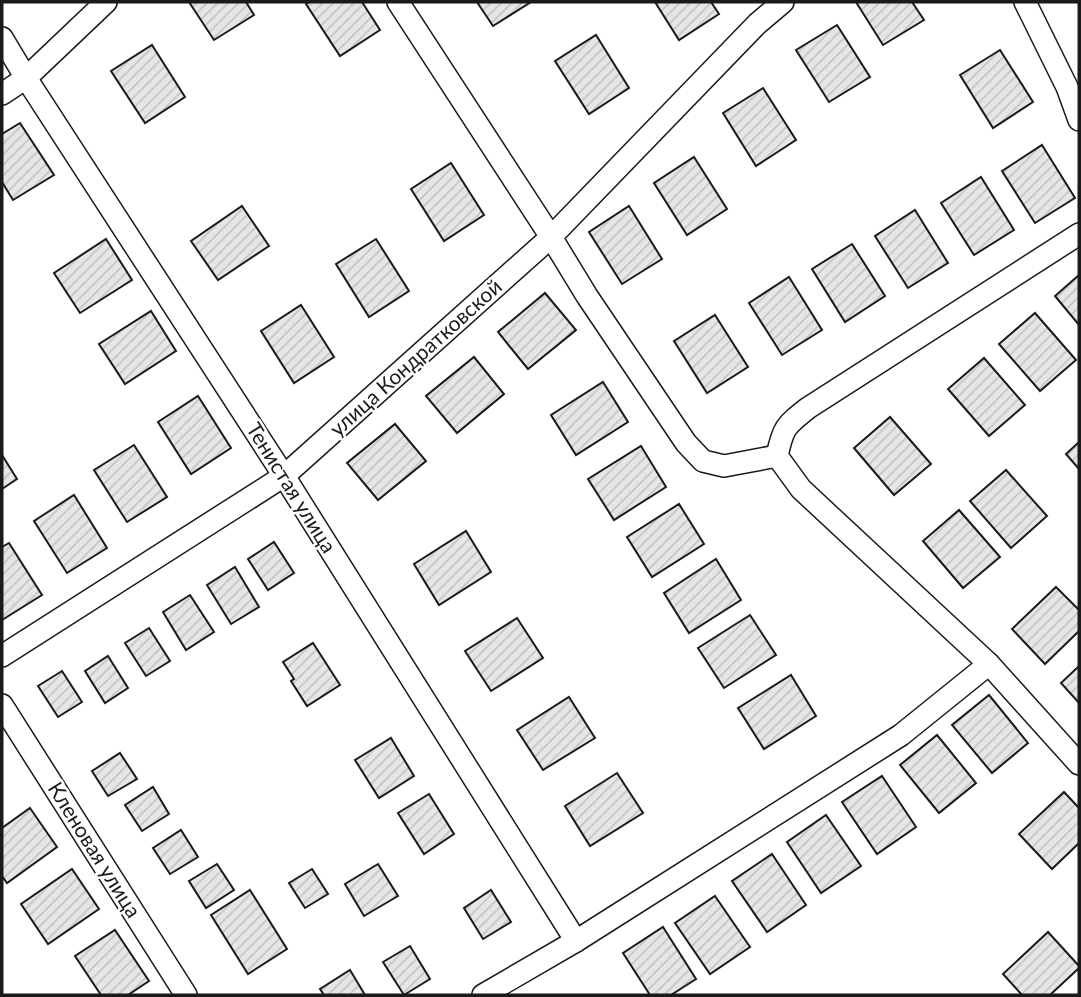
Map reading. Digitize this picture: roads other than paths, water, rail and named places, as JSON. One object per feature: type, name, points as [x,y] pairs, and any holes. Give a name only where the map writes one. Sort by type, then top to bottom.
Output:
[{"type":"street","points":[[2,94],[26,78],[106,2]]},
{"type":"street","points":[[398,2],[587,296],[686,443],[703,461],[724,466],[777,456]]},
{"type":"street","name":"улица Кондратковской","points":[[2,656],[285,476],[551,237],[757,24],[783,2]]},
{"type":"street","points":[[1025,2],[1067,87],[1079,120]]},
{"type":"street","name":"Тенистая улица","points":[[2,38],[285,476],[576,941]]},
{"type":"street","points":[[1079,234],[808,408],[791,421],[782,433],[777,456],[801,489],[989,664],[1079,764]]},
{"type":"street","points":[[483,995],[576,941],[901,735],[989,664]]},
{"type":"street","name":"Кленовая улица","points":[[2,705],[186,995]]}]
